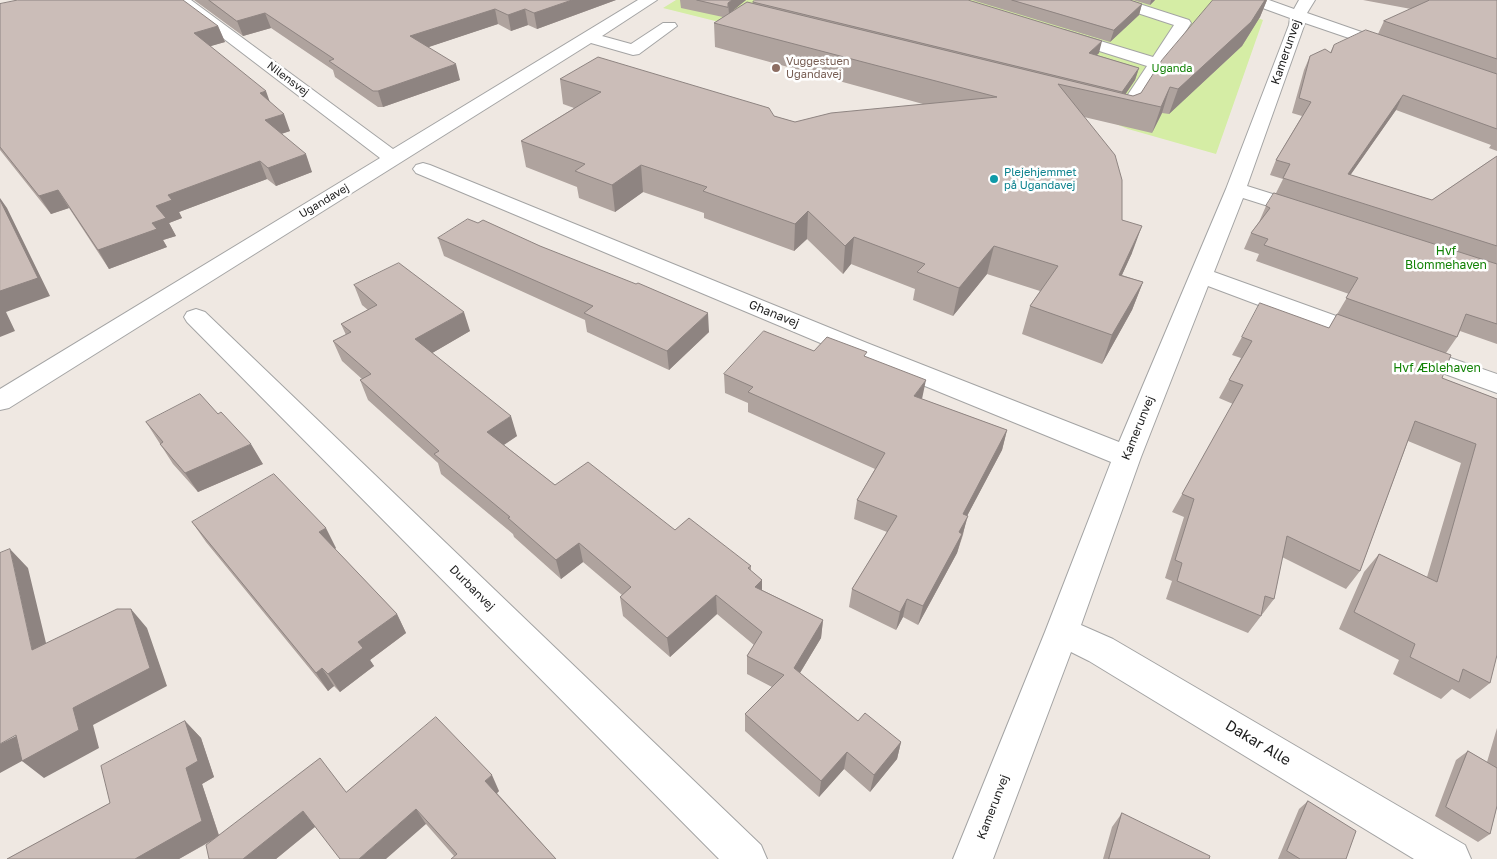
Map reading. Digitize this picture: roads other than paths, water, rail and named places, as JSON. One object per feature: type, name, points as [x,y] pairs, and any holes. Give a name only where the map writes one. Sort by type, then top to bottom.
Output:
[{"type":"street","name":"Nilensvej","points":[[182,0],[394,158]]},
{"type":"street","points":[[1095,107],[1124,114],[1156,62],[1183,24],[1112,0]]},
{"type":"street","points":[[1254,0],[1302,8],[1407,53]]},
{"type":"street","name":"Ugandavej","points":[[0,401],[589,37],[635,2]]},
{"type":"street","name":"Kamerunvej","points":[[973,859],[1062,632],[1126,457],[1236,189],[1302,8]]},
{"type":"street","points":[[589,37],[633,50],[669,26]]},
{"type":"street","points":[[1053,31],[1156,62]]},
{"type":"street","name":"Ghanavej","points":[[423,169],[858,349],[1126,457]]},
{"type":"street","points":[[1236,189],[1329,220]]},
{"type":"street","points":[[1200,275],[1497,384]]},
{"type":"street","name":"Durbanvej","points":[[196,317],[747,859]]},
{"type":"street","name":"Dakar Alle","points":[[1062,632],[1101,650],[1452,859]]},
{"type":"place","name":"Vuggestuen Ugandavej","points":[[776,68]]},
{"type":"place","name":"Plejehjemmet på Ugandavej","points":[[994,179]]},
{"type":"park label","name":"Uganda","points":[[1172,69]]},
{"type":"park label","name":"Hvf Blommehaven","points":[[1446,258]]},
{"type":"park label","name":"Hvf Æblehaven","points":[[1437,368]]}]
